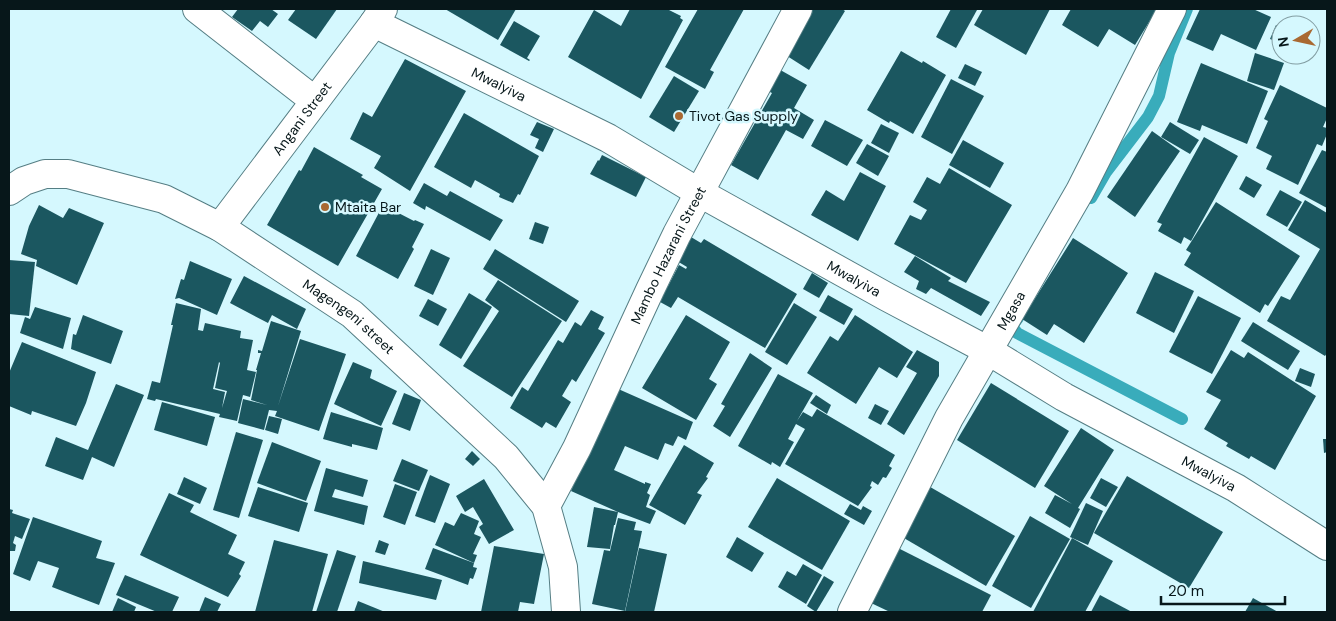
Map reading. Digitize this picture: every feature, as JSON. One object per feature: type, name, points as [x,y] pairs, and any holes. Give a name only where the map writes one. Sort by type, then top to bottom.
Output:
[{"type":"street","points":[[197,9],[315,101]]},
{"type":"street","name":"Mambo Hazarani Street","points":[[546,506],[577,448],[654,282],[798,9]]},
{"type":"street","name":"Mgasa","points":[[852,612],[949,418],[1080,191],[1172,9]]},
{"type":"street","name":"Angani Street","points":[[220,227],[379,16]]},
{"type":"street","name":"Mwalyiva","points":[[379,16],[608,138],[700,193],[887,297],[988,350],[1064,397],[1236,488],[1327,546]]},
{"type":"street","name":"Magengeni street","points":[[9,191],[24,181],[45,174],[68,174],[164,199],[220,227],[352,314],[506,457],[546,506],[563,566],[566,612]]},
{"type":"building","points":[[238,9],[271,9],[278,14],[268,27],[260,21],[252,31],[232,17]]},
{"type":"building","points":[[296,9],[337,9],[316,39],[288,20]]},
{"type":"building","points":[[445,9],[516,9],[498,40]]},
{"type":"building","points":[[630,9],[667,9],[681,16],[680,18],[683,20],[641,99],[568,57],[594,10],[621,26]]},
{"type":"building","points":[[698,9],[744,9],[710,70],[714,72],[705,89],[665,67]]},
{"type":"building","points":[[813,9],[842,9],[845,11],[809,70],[784,54]]},
{"type":"building","points":[[951,9],[977,10],[956,48],[936,37]]},
{"type":"building","points":[[983,9],[1050,9],[1026,55],[974,25]]},
{"type":"building","points":[[1071,9],[1157,9],[1135,45],[1109,29],[1098,47],[1062,25]]},
{"type":"building","points":[[1200,9],[1253,9],[1271,17],[1256,50],[1221,34],[1213,51],[1186,39]]},
{"type":"building","points":[[514,21],[540,36],[527,58],[529,61],[500,45]]},
{"type":"building","points":[[901,51],[922,63],[923,61],[946,75],[913,134],[867,110]]},
{"type":"building","points":[[1255,53],[1271,59],[1271,65],[1283,65],[1274,90],[1247,81]]},
{"type":"building","points":[[405,59],[466,91],[410,191],[374,168],[381,156],[350,139],[363,112],[372,117]]},
{"type":"building","points":[[1201,63],[1268,91],[1247,144],[1202,125],[1200,131],[1177,122]]},
{"type":"building","points":[[965,64],[982,72],[975,86],[958,78]]},
{"type":"building","points":[[775,67],[807,85],[794,108],[814,120],[803,139],[786,130],[758,180],[731,165],[772,93],[762,88]]},
{"type":"building","points":[[674,76],[699,91],[674,132],[649,117]]},
{"type":"building","points":[[951,79],[984,96],[952,154],[921,137]]},
{"type":"building","points":[[1280,85],[1327,108],[1327,118],[1323,127],[1327,128],[1327,134],[1322,146],[1317,144],[1298,185],[1266,169],[1272,156],[1256,148],[1268,121],[1264,119]]},
{"type":"building","points":[[464,113],[539,156],[520,195],[518,194],[513,203],[499,197],[500,194],[475,180],[471,188],[434,167]]},
{"type":"building","points":[[825,120],[863,140],[847,166],[811,146]]},
{"type":"building","points":[[537,122],[554,129],[543,152],[535,148],[539,139],[530,135]]},
{"type":"building","points":[[1170,122],[1199,140],[1190,154],[1161,137]]},
{"type":"building","points":[[881,124],[899,133],[889,153],[871,143]]},
{"type":"building","points":[[1152,131],[1180,151],[1135,217],[1107,197]]},
{"type":"building","points":[[1204,137],[1238,156],[1191,241],[1184,237],[1181,244],[1158,231],[1162,224],[1157,222]]},
{"type":"building","points":[[963,140],[1004,163],[990,188],[949,165]]},
{"type":"building","points":[[867,144],[889,156],[878,176],[856,163]]},
{"type":"building","name":"Mtaita Bar","points":[[314,147],[363,175],[361,177],[382,189],[338,266],[267,225]]},
{"type":"building","points":[[1322,150],[1327,152],[1327,208],[1299,193]]},
{"type":"building","points":[[602,155],[646,177],[636,197],[590,174]]},
{"type":"building","points":[[949,168],[1012,205],[966,283],[894,244],[910,215],[921,220],[927,210],[913,202],[927,177],[940,184]]},
{"type":"building","points":[[860,172],[886,186],[858,241],[811,215],[826,190],[844,201]]},
{"type":"building","points":[[1246,176],[1262,185],[1254,198],[1239,189]]},
{"type":"building","points":[[424,183],[447,196],[450,191],[503,220],[490,241],[426,206],[425,210],[413,203]]},
{"type":"building","points":[[1280,190],[1302,202],[1287,227],[1266,215]]},
{"type":"building","points":[[1305,200],[1327,213],[1327,353],[1325,356],[1267,321],[1281,296],[1290,300],[1320,249],[1288,230]]},
{"type":"building","points":[[1216,202],[1300,256],[1268,306],[1265,304],[1260,313],[1184,265],[1191,253],[1186,250]]},
{"type":"building","points":[[39,205],[63,218],[69,208],[104,223],[77,285],[36,266],[37,260],[21,254],[29,226]]},
{"type":"building","points":[[383,205],[424,224],[412,247],[414,249],[398,279],[356,256]]},
{"type":"building","points":[[535,222],[549,227],[543,244],[529,239]]},
{"type":"building","points":[[681,231],[701,243],[704,239],[797,294],[765,348],[678,297],[671,308],[651,297],[661,281],[668,286],[679,265],[686,269],[687,267],[667,255]]},
{"type":"building","points":[[1073,238],[1128,273],[1084,343],[1054,324],[1047,335],[1022,319]]},
{"type":"building","points":[[431,249],[450,258],[433,295],[414,286]]},
{"type":"building","points":[[495,249],[579,301],[566,322],[483,269]]},
{"type":"building","points":[[915,256],[951,278],[948,281],[990,302],[981,316],[931,288],[926,294],[916,289],[919,281],[904,272]]},
{"type":"building","points":[[9,260],[35,262],[29,316],[9,314]]},
{"type":"building","points":[[190,261],[232,279],[217,315],[179,298],[175,299],[181,279],[184,280]]},
{"type":"building","points":[[1155,272],[1194,291],[1174,333],[1136,313]]},
{"type":"building","points":[[812,273],[828,283],[819,298],[803,289]]},
{"type":"building","points":[[244,276],[306,309],[297,329],[272,315],[268,323],[230,303]]},
{"type":"building","points":[[498,280],[562,321],[512,397],[463,366],[499,311],[485,300]]},
{"type":"building","points":[[469,293],[492,307],[461,359],[439,345]]},
{"type":"building","points":[[828,295],[853,309],[844,325],[819,311]]},
{"type":"building","points":[[1198,296],[1241,318],[1212,374],[1169,352]]},
{"type":"building","points":[[428,299],[447,309],[438,326],[419,316]]},
{"type":"building","points":[[176,303],[201,309],[198,330],[203,331],[205,323],[241,331],[240,338],[253,340],[247,370],[256,372],[250,397],[243,395],[237,421],[219,417],[220,414],[156,399],[155,401],[147,399],[152,381],[160,383],[173,325],[171,325]],"holes":[[[220,363],[215,388],[227,391],[222,408],[225,392],[213,389]]]},
{"type":"building","points":[[794,303],[817,317],[787,365],[765,352]]},
{"type":"building","points":[[35,307],[71,318],[63,349],[20,333],[25,317],[30,319]]},
{"type":"building","points":[[591,310],[604,317],[598,329],[605,333],[576,382],[572,379],[562,396],[571,402],[556,428],[546,422],[542,428],[510,408],[522,387],[528,391],[558,340],[563,343],[575,322],[581,326]]},
{"type":"building","points":[[83,315],[123,331],[111,364],[71,349],[73,334],[76,335]]},
{"type":"building","points":[[686,315],[730,342],[709,379],[717,384],[696,420],[642,388]]},
{"type":"building","points":[[855,315],[913,352],[897,378],[879,367],[856,404],[807,373],[830,336],[838,341]]},
{"type":"building","points":[[271,321],[301,331],[278,406],[300,339],[346,354],[319,431],[275,416],[277,411],[269,410],[264,430],[238,423],[243,399],[267,405],[251,400],[261,353],[258,353],[258,350],[262,351]]},
{"type":"building","points":[[1253,322],[1300,351],[1288,370],[1241,341]]},
{"type":"building","points":[[22,342],[96,372],[76,426],[32,411],[31,415],[9,406],[9,373]]},
{"type":"building","points":[[917,350],[939,362],[939,376],[904,435],[887,424],[917,373],[906,367]]},
{"type":"building","points":[[1231,350],[1244,358],[1248,352],[1316,396],[1275,470],[1251,456],[1249,459],[1226,446],[1228,443],[1204,429],[1221,400],[1206,392]]},
{"type":"building","points":[[750,353],[772,368],[730,437],[713,426],[725,406],[721,404]]},
{"type":"building","points":[[353,362],[372,370],[370,378],[397,391],[381,426],[334,404]]},
{"type":"building","points":[[1300,368],[1315,374],[1311,387],[1295,381]]},
{"type":"building","points":[[778,374],[813,393],[797,421],[803,412],[812,417],[817,409],[895,455],[889,466],[892,468],[886,478],[883,477],[878,485],[872,481],[870,486],[872,487],[858,506],[785,464],[805,429],[796,424],[788,439],[794,442],[780,467],[772,462],[771,465],[738,446]]},
{"type":"building","points":[[991,383],[1069,431],[1035,488],[957,440]]},
{"type":"building","points":[[116,384],[144,395],[114,467],[92,457],[83,480],[45,466],[56,437],[88,450]]},
{"type":"building","points":[[616,388],[693,422],[686,440],[678,436],[673,446],[665,443],[658,460],[625,446],[614,470],[645,484],[645,482],[651,484],[647,493],[650,495],[646,507],[656,511],[650,524],[571,491]]},
{"type":"building","points":[[404,393],[421,400],[410,431],[392,424]]},
{"type":"building","points":[[816,395],[831,405],[827,414],[810,403]]},
{"type":"building","points":[[162,402],[215,417],[207,446],[154,430]]},
{"type":"building","points":[[875,404],[889,411],[881,425],[868,418]]},
{"type":"building","points":[[331,412],[383,428],[377,450],[352,444],[352,447],[323,439]]},
{"type":"building","points":[[269,416],[282,419],[278,434],[265,430]]},
{"type":"building","points":[[1081,428],[1114,450],[1078,508],[1080,509],[1070,528],[1045,513],[1055,495],[1072,504],[1044,486]]},
{"type":"building","points":[[236,432],[263,440],[239,518],[213,510]]},
{"type":"building","points":[[1323,439],[1327,439],[1327,452],[1324,453]]},
{"type":"building","points":[[272,442],[321,461],[306,501],[257,483]]},
{"type":"building","points":[[684,445],[714,463],[706,477],[708,478],[697,493],[702,495],[685,525],[649,505]]},
{"type":"building","points":[[472,451],[480,459],[473,466],[465,459]]},
{"type":"building","points":[[402,459],[428,470],[419,491],[393,481]]},
{"type":"building","points":[[326,468],[368,480],[363,497],[335,489],[332,497],[368,506],[364,525],[314,511]]},
{"type":"building","points":[[430,475],[450,484],[435,523],[415,516]]},
{"type":"building","points":[[1127,476],[1223,532],[1189,588],[1094,533]]},
{"type":"building","points":[[184,477],[207,488],[200,504],[177,494]]},
{"type":"building","points":[[777,478],[850,521],[822,570],[748,527]]},
{"type":"building","points":[[1101,478],[1118,487],[1106,507],[1090,498]]},
{"type":"building","points":[[484,479],[514,530],[489,544],[479,527],[483,524],[473,507],[465,512],[456,496]]},
{"type":"building","points":[[395,484],[417,492],[405,525],[383,517]]},
{"type":"building","points":[[925,484],[1015,536],[986,586],[897,534]]},
{"type":"building","points":[[258,487],[308,503],[299,532],[248,516]]},
{"type":"building","points":[[169,493],[194,505],[190,512],[237,535],[228,554],[245,562],[239,574],[241,576],[228,597],[140,555]]},
{"type":"building","points":[[1086,503],[1103,511],[1088,545],[1070,537]]},
{"type":"building","points":[[850,504],[861,510],[863,506],[872,511],[864,525],[844,514]]},
{"type":"building","points":[[594,507],[618,512],[610,549],[587,547]]},
{"type":"building","points":[[9,509],[13,510],[12,513],[30,519],[22,539],[15,536],[13,543],[16,545],[15,551],[10,551],[9,554]]},
{"type":"building","points":[[461,513],[479,521],[474,534],[481,537],[473,554],[477,555],[474,563],[435,545],[445,522],[454,526]]},
{"type":"building","points":[[1030,516],[1070,539],[1031,608],[992,586]]},
{"type":"building","points":[[33,517],[102,541],[96,558],[115,563],[99,605],[52,587],[59,568],[38,561],[30,581],[13,574]]},
{"type":"building","points":[[618,518],[636,522],[634,530],[642,531],[625,611],[592,604],[604,550],[610,551]]},
{"type":"building","points":[[737,537],[764,553],[752,572],[726,557]]},
{"type":"building","points":[[1072,538],[1113,561],[1085,612],[1033,612]]},
{"type":"building","points":[[274,540],[328,554],[312,612],[255,612]]},
{"type":"building","points":[[379,540],[389,544],[385,555],[375,552]]},
{"type":"building","points":[[494,546],[544,554],[534,604],[520,602],[518,612],[481,612]]},
{"type":"building","points":[[433,548],[474,563],[473,567],[477,568],[473,579],[470,578],[468,585],[425,569]]},
{"type":"building","points":[[639,548],[667,554],[654,612],[625,612]]},
{"type":"building","points":[[898,548],[991,595],[982,612],[890,612],[871,603]]},
{"type":"building","points":[[337,550],[356,556],[337,612],[316,612]]},
{"type":"building","points":[[363,561],[442,580],[436,600],[359,583]]},
{"type":"building","points":[[803,564],[822,575],[806,604],[778,587],[787,571],[796,576]]},
{"type":"building","points":[[125,575],[179,597],[172,612],[157,612],[116,595]]},
{"type":"building","points":[[824,576],[834,582],[816,612],[807,606]]},
{"type":"building","points":[[1100,595],[1132,612],[1091,612]]},
{"type":"building","points":[[205,597],[221,604],[217,612],[199,612]]},
{"type":"building","points":[[118,598],[136,607],[134,612],[112,612]]},
{"type":"building","points":[[1253,598],[1278,612],[1245,612]]},
{"type":"building","points":[[358,601],[385,612],[354,612]]},
{"type":"waterway","points":[[1091,198],[1106,172],[1148,117],[1159,96],[1169,53],[1187,9]]},
{"type":"waterway","points":[[1018,318],[1012,326],[1017,333],[1182,419]]},
{"type":"place","name":"Tivot Gas Supply","points":[[679,116]]},
{"type":"place","name":"Mtaita Bar","points":[[325,207]]}]
